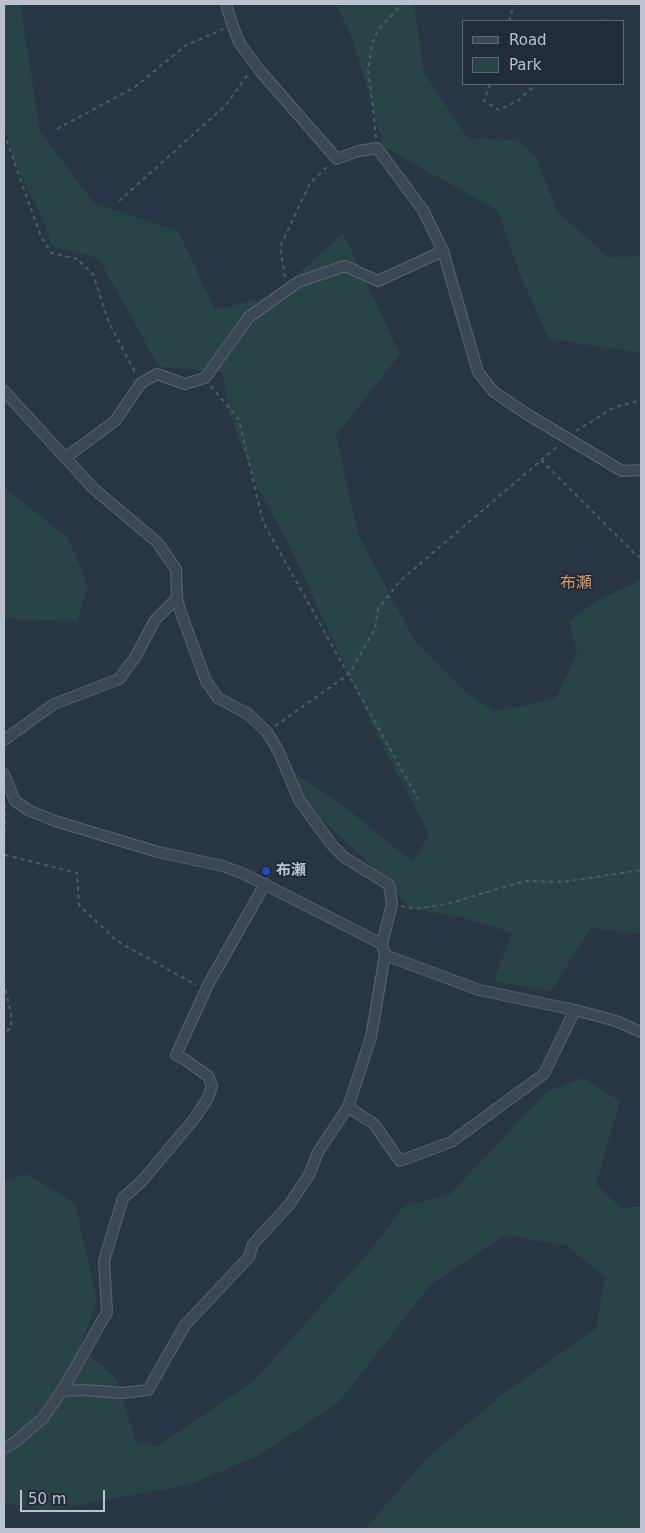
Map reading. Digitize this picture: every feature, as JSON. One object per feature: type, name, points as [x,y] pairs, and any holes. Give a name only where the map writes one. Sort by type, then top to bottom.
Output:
[{"type":"street","points":[[226,4],[240,44],[337,159],[358,151],[377,148],[423,210],[443,251],[478,372],[494,392],[525,413],[622,471],[641,470]]},
{"type":"street","points":[[65,458],[115,421],[141,383],[157,374],[185,384],[205,378],[249,317],[298,282],[345,266],[378,281],[443,251]]},
{"type":"street","points":[[4,391],[94,488],[157,542],[176,569],[177,598],[180,610],[206,681],[218,698],[248,714],[267,732],[278,750],[299,800],[332,845],[344,857],[389,885],[392,904],[382,944],[385,955],[371,1037],[348,1107],[318,1152],[309,1175],[288,1205],[253,1244],[249,1257],[185,1325],[148,1390],[122,1393],[83,1390],[62,1391]]},
{"type":"street","points":[[4,740],[54,704],[119,678],[136,656],[155,620],[177,598]]},
{"type":"street","points":[[4,774],[10,803],[55,820],[158,852],[223,866],[265,884],[382,944]]},
{"type":"street","points":[[4,1448],[15,1442],[43,1418],[62,1391],[107,1312],[104,1261],[123,1198],[142,1181],[195,1118],[208,1098],[212,1086],[208,1076],[176,1055],[205,990],[265,884]]},
{"type":"street","points":[[385,955],[479,990],[575,1010],[616,1021],[641,1032]]},
{"type":"street","points":[[348,1107],[374,1124],[400,1161],[451,1142],[544,1074],[575,1010]]},
{"type":"path","points":[[377,148],[372,91],[368,71],[372,44],[378,30],[402,4]]},
{"type":"path","points":[[509,20],[514,4]]},
{"type":"path","points":[[57,129],[135,87],[185,46],[232,24]]},
{"type":"path","points":[[119,201],[226,105],[255,64]]},
{"type":"path","points":[[490,85],[484,101],[499,110],[519,100],[535,85]]},
{"type":"path","points":[[4,132],[40,234],[51,253],[77,259],[93,274],[109,323],[141,383]]},
{"type":"path","points":[[287,290],[280,247],[310,182],[337,159]]},
{"type":"path","points":[[205,378],[239,420],[263,522],[418,799]]},
{"type":"path","points":[[267,732],[349,674],[375,629],[378,609],[401,580],[566,438],[613,408],[641,400]]},
{"type":"path","points":[[541,460],[636,555],[641,557]]},
{"type":"path","points":[[4,872],[10,803]]},
{"type":"path","points":[[5,855],[77,873],[79,905],[118,941],[205,990]]},
{"type":"path","points":[[392,904],[415,909],[447,904],[524,881],[564,882],[641,870]]},
{"type":"path","points":[[4,982],[12,1019],[10,1029],[4,1032]]},
{"type":"green space","points":[[4,4],[22,4],[22,15],[40,131],[94,203],[178,231],[215,310],[275,295],[343,233],[400,354],[336,435],[358,534],[414,640],[463,690],[494,711],[551,700],[557,696],[577,653],[569,621],[598,600],[641,580],[641,934],[591,928],[551,991],[494,981],[512,933],[468,919],[410,908],[365,859],[322,820],[286,777],[291,770],[350,811],[413,862],[429,834],[378,737],[289,545],[257,486],[230,415],[222,372],[159,367],[99,259],[52,246],[43,220],[15,163],[4,125]]},
{"type":"green space","points":[[336,4],[414,4],[424,72],[468,138],[518,140],[536,157],[557,211],[608,257],[641,256],[641,353],[549,339],[521,277],[498,211],[384,147],[353,41]]},
{"type":"green space","points":[[4,487],[68,538],[88,587],[77,621],[6,619],[4,616]]},
{"type":"green space","points":[[583,1078],[620,1101],[596,1184],[621,1208],[641,1206],[641,1529],[365,1529],[428,1457],[508,1390],[596,1329],[605,1277],[567,1246],[505,1235],[431,1284],[340,1401],[257,1456],[189,1485],[46,1511],[4,1503],[4,1182],[27,1174],[75,1203],[97,1301],[80,1347],[117,1379],[136,1443],[158,1446],[254,1381],[369,1252],[404,1206],[449,1195],[548,1091]]},
{"type":"place","name":"布瀬","points":[[266,871]]},
{"type":"district","name":"布瀬","points":[[576,584]]}]
